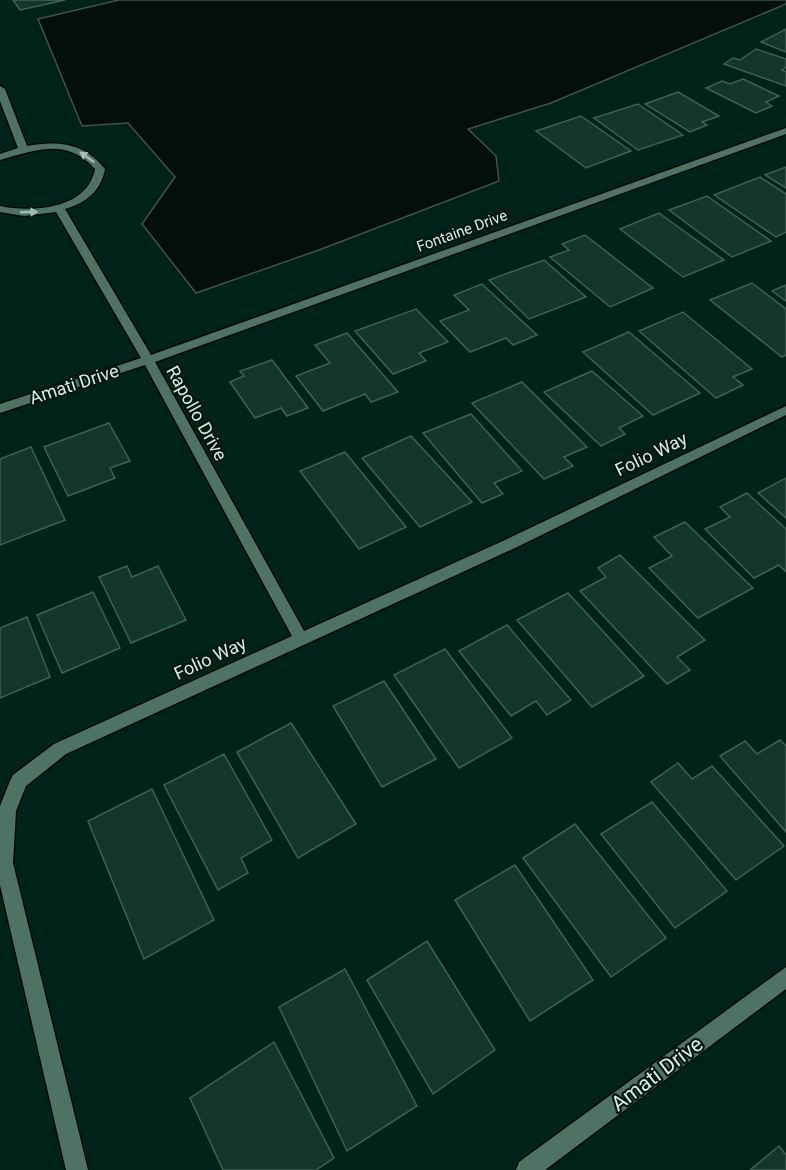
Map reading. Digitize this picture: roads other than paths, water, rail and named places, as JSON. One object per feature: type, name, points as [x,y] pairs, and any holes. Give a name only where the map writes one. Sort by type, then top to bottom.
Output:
[{"type":"street","points":[[0,89],[23,149]]},
{"type":"street","name":"Fontaine Drive","points":[[148,360],[786,131]]},
{"type":"street","points":[[0,157],[23,149],[49,146],[74,148],[92,156],[100,169],[97,183],[82,197],[59,208],[33,213],[0,210]]},
{"type":"street","name":"Rapollo Drive","points":[[59,208],[148,360],[300,638]]},
{"type":"street","name":"Amati Drive","points":[[0,409],[148,360]]},
{"type":"street","name":"Folio Way","points":[[77,1170],[4,863],[7,811],[20,781],[60,748],[510,544],[786,410]]},
{"type":"street","name":"Amati Drive","points":[[527,1170],[786,977]]}]
